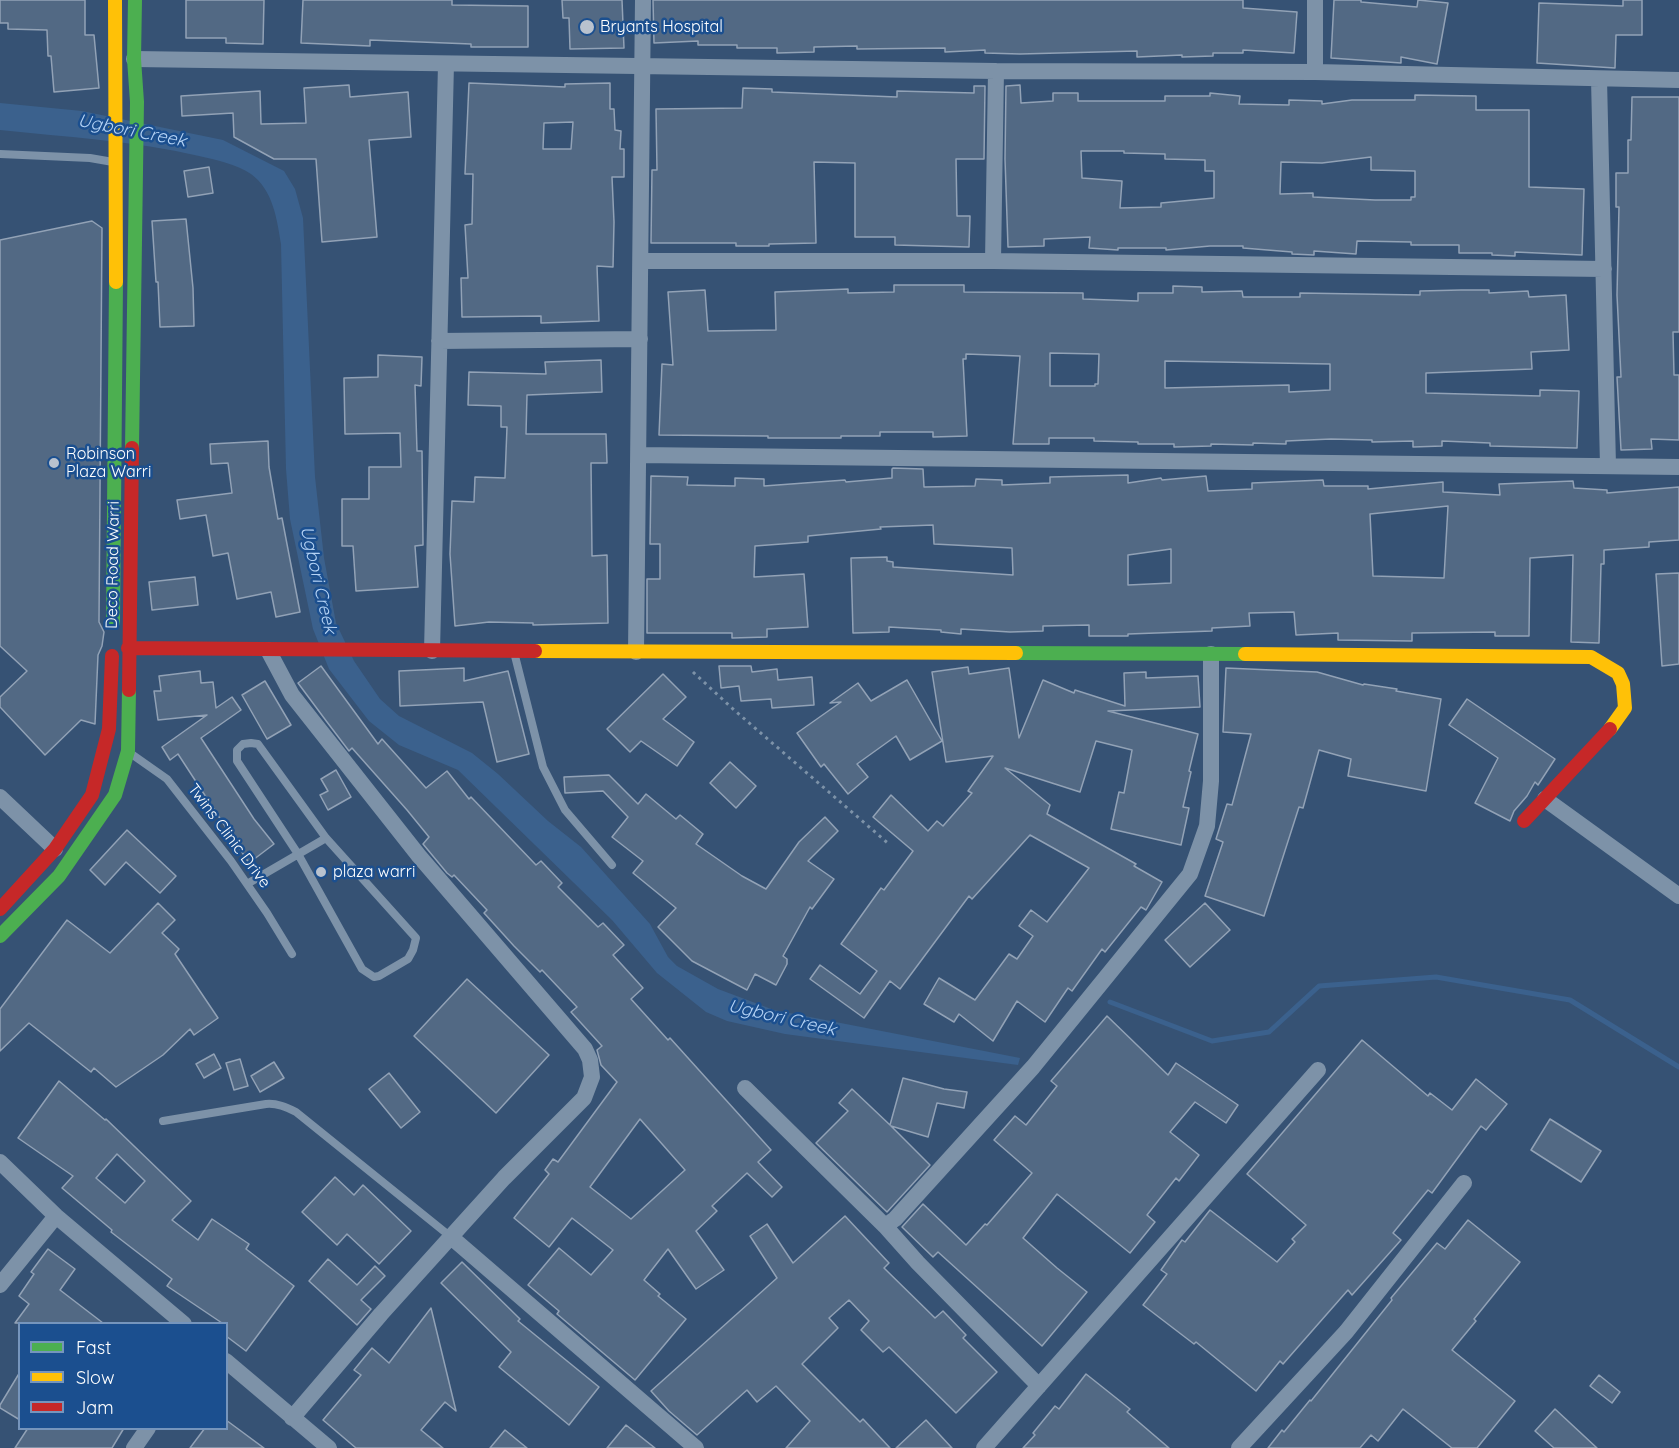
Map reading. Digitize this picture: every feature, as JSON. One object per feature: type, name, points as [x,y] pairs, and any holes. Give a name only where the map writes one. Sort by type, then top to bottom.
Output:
[{"type":"main road","name":"Deco Road Warri","points":[[0,909],[55,849],[92,795],[109,729],[113,641],[117,160],[115,0]]},
{"type":"main road","name":"Deco Road Warri","points":[[0,936],[59,876],[103,813],[115,795],[128,751],[137,102],[134,59],[135,0]]},
{"type":"main road","points":[[128,648],[636,652],[1301,653],[1591,657],[1618,673],[1623,684],[1625,708],[1613,726],[1524,821]]},
{"type":"street","points":[[636,652],[643,0]]},
{"type":"street","points":[[1315,0],[1315,72]]},
{"type":"street","points":[[134,59],[996,71],[1315,72],[1679,80]]},
{"type":"street","points":[[432,651],[446,64]]},
{"type":"street","points":[[993,261],[996,71]]},
{"type":"street","points":[[1599,79],[1608,466]]},
{"type":"street","points":[[641,261],[993,261],[1604,269]]},
{"type":"street","points":[[439,341],[640,339]]},
{"type":"street","points":[[639,455],[1679,467]]},
{"type":"street","points":[[268,650],[292,695],[419,856],[585,1049],[590,1060],[592,1077],[584,1098],[504,1178],[292,1418]]},
{"type":"street","points":[[885,1226],[895,1218],[1034,1067],[1190,873],[1207,826],[1211,781],[1211,654]]},
{"type":"street","points":[[0,797],[55,849]]},
{"type":"street","points":[[1545,800],[1679,896]]},
{"type":"street","points":[[984,1448],[1318,1070]]},
{"type":"street","points":[[745,1088],[885,1226],[918,1263],[1039,1386]]},
{"type":"street","points":[[0,1162],[56,1216],[182,1322]]},
{"type":"street","points":[[1239,1448],[1346,1332],[1464,1183]]},
{"type":"street","points":[[0,1285],[56,1216]]},
{"type":"street","points":[[451,1237],[696,1448]]},
{"type":"street","points":[[228,1363],[329,1448]]},
{"type":"street","points":[[134,1448],[147,1430]]},
{"type":"lane","points":[[0,154],[117,160]]},
{"type":"lane","points":[[514,651],[546,776],[565,810],[612,865]]},
{"type":"lane","points":[[243,744],[258,744],[326,838],[416,938],[408,959],[379,976],[374,977],[362,969],[298,855],[237,761],[237,750],[243,744]]},
{"type":"lane","name":"Twins Clinic Drive","points":[[128,751],[167,779],[247,884],[292,954]]},
{"type":"lane","points":[[247,884],[326,838]]},
{"type":"lane","points":[[163,1121],[274,1103],[284,1106],[296,1112],[451,1237]]},
{"type":"path","points":[[672,652],[733,709],[890,845]]},
{"type":"water","name":"Ugbori Creek","points":[[0,103],[82,111],[223,140],[284,171],[295,189],[303,218],[315,477],[324,558],[336,623],[354,661],[380,699],[399,716],[472,753],[548,821],[581,847],[650,924],[668,957],[677,966],[718,989],[774,1010],[1020,1058],[1018,1065],[785,1034],[727,1021],[706,1012],[657,973],[612,920],[458,770],[399,745],[369,721],[329,669],[313,629],[290,519],[286,469],[281,244],[273,206],[264,188],[251,174],[239,168],[199,156],[125,143],[0,130]]},
{"type":"building","points":[[0,0],[85,0],[85,35],[94,35],[99,88],[54,92],[51,56],[48,56],[47,30],[8,29],[8,23],[0,23]]},
{"type":"building","points":[[186,0],[264,0],[263,44],[226,43],[226,38],[186,38]]},
{"type":"building","points":[[303,0],[452,0],[452,5],[528,6],[528,47],[471,47],[471,44],[370,40],[370,46],[301,43]]},
{"type":"building","points":[[562,0],[622,0],[624,48],[570,49],[569,18],[563,18]]},
{"type":"building","points":[[653,0],[1243,0],[1243,8],[1297,12],[1294,53],[1243,50],[1243,53],[1213,53],[1213,56],[1137,57],[1137,51],[1020,54],[985,53],[985,50],[945,52],[945,48],[857,49],[857,46],[814,47],[814,52],[777,53],[777,48],[698,45],[698,41],[654,43]]},
{"type":"building","points":[[1334,0],[1361,0],[1361,2],[1417,7],[1418,0],[1448,3],[1437,64],[1401,57],[1401,63],[1331,58]]},
{"type":"building","points":[[1623,0],[1642,0],[1642,35],[1616,35],[1615,68],[1537,63],[1539,3],[1623,6]]},
{"type":"building","points":[[469,83],[565,87],[565,84],[610,83],[610,109],[614,109],[615,130],[621,131],[620,149],[624,149],[624,177],[612,177],[613,267],[597,266],[599,321],[541,323],[541,316],[462,317],[461,278],[468,278],[465,225],[472,224],[473,174],[465,174]],"holes":[[[573,122],[571,149],[543,149],[544,123]]]},
{"type":"building","points":[[349,85],[350,97],[408,92],[411,137],[369,140],[377,237],[322,242],[316,159],[274,159],[234,137],[233,113],[182,116],[181,96],[260,91],[261,124],[306,123],[304,88]]},
{"type":"building","points":[[1020,85],[1021,103],[1053,101],[1053,93],[1078,93],[1078,101],[1165,101],[1165,96],[1210,96],[1210,93],[1240,96],[1239,104],[1289,105],[1289,100],[1322,101],[1322,104],[1352,100],[1415,100],[1415,95],[1476,96],[1476,110],[1529,110],[1529,187],[1584,189],[1582,255],[1515,252],[1515,256],[1459,253],[1459,245],[1411,245],[1411,242],[1357,241],[1356,254],[1314,251],[1314,255],[1292,254],[1292,252],[1243,248],[1243,246],[1166,250],[1166,248],[1118,248],[1118,250],[1089,248],[1090,237],[1044,239],[1044,246],[1008,247],[1005,159],[1006,86]],"holes":[[[1081,151],[1124,151],[1124,153],[1165,154],[1165,159],[1205,160],[1205,171],[1214,171],[1214,198],[1161,203],[1161,207],[1120,208],[1122,181],[1082,178]],[[1371,157],[1371,170],[1415,171],[1415,197],[1411,197],[1411,200],[1375,200],[1313,197],[1313,193],[1280,194],[1281,162],[1322,163]]]},
{"type":"building","points":[[974,86],[985,86],[984,159],[956,159],[957,216],[970,216],[969,247],[895,245],[895,237],[855,237],[855,163],[814,162],[816,243],[736,246],[736,243],[651,243],[652,170],[657,170],[656,109],[742,108],[743,88],[772,89],[772,92],[897,97],[897,91],[974,93]]},
{"type":"building","points":[[1632,97],[1679,97],[1679,332],[1673,332],[1674,375],[1679,375],[1679,440],[1651,439],[1652,449],[1621,450],[1617,377],[1621,377],[1617,295],[1619,207],[1616,207],[1616,173],[1628,173]]},
{"type":"building","points":[[209,167],[213,193],[188,197],[184,171]]},
{"type":"building","points":[[186,219],[193,288],[194,326],[160,327],[152,221]]},
{"type":"building","name":"Robinson Plaza Warri","points":[[92,221],[102,228],[99,622],[104,632],[98,655],[95,724],[81,720],[45,755],[0,707],[0,697],[27,671],[0,646],[0,240]]},
{"type":"building","points":[[894,285],[964,285],[964,292],[1083,293],[1083,299],[1138,301],[1138,293],[1173,293],[1173,286],[1202,287],[1202,292],[1242,291],[1243,297],[1300,297],[1300,293],[1420,295],[1420,291],[1461,290],[1489,290],[1489,293],[1528,291],[1529,297],[1566,295],[1569,350],[1531,352],[1532,369],[1426,373],[1426,393],[1540,396],[1540,390],[1579,391],[1577,448],[1490,446],[1490,443],[1442,441],[1442,446],[1413,447],[1413,441],[1372,442],[1372,440],[1331,439],[1286,441],[1286,444],[1211,444],[1211,446],[1174,447],[1174,444],[1094,441],[1094,438],[1049,438],[1049,444],[1013,444],[1020,356],[966,354],[966,359],[963,359],[967,436],[933,437],[933,432],[880,432],[880,436],[841,436],[841,438],[659,435],[662,364],[673,365],[668,292],[705,290],[708,331],[776,330],[775,292],[848,289],[848,293],[894,292]],"holes":[[[1050,353],[1099,354],[1098,384],[1095,386],[1050,386]],[[1165,361],[1330,364],[1330,390],[1289,392],[1289,385],[1165,388]]]},
{"type":"building","points":[[378,355],[422,357],[421,386],[415,385],[417,451],[422,451],[423,545],[415,546],[418,587],[356,591],[353,546],[342,546],[342,499],[369,499],[369,467],[401,467],[400,433],[345,434],[344,378],[378,377]]},
{"type":"building","points":[[601,360],[602,392],[527,395],[526,434],[606,434],[607,463],[591,463],[592,556],[607,555],[608,623],[533,625],[533,623],[489,622],[455,626],[450,554],[452,501],[474,502],[475,477],[505,478],[507,427],[501,427],[501,406],[468,405],[469,372],[546,374],[545,362]]},
{"type":"building","points":[[268,441],[269,467],[278,519],[282,518],[300,612],[276,617],[271,592],[237,599],[228,553],[213,556],[206,515],[180,519],[177,500],[232,493],[228,463],[211,464],[210,444]]},
{"type":"building","points":[[892,469],[923,469],[924,487],[975,486],[976,479],[1002,480],[1002,485],[1050,483],[1050,477],[1128,475],[1128,483],[1161,478],[1162,480],[1206,476],[1208,491],[1252,489],[1252,483],[1323,480],[1324,486],[1368,486],[1368,489],[1443,482],[1443,492],[1500,495],[1499,484],[1573,481],[1574,488],[1607,490],[1607,493],[1679,487],[1679,540],[1649,542],[1649,547],[1604,550],[1604,564],[1601,564],[1599,643],[1571,642],[1573,555],[1530,558],[1529,636],[1495,636],[1495,632],[1412,633],[1412,641],[1338,640],[1338,633],[1296,635],[1294,612],[1249,613],[1250,626],[1212,628],[1212,631],[1128,634],[1128,636],[1089,636],[1089,625],[1043,626],[1043,631],[1010,632],[961,629],[961,634],[941,632],[941,630],[889,627],[889,632],[853,633],[851,558],[887,557],[887,561],[893,562],[893,567],[1013,575],[1012,548],[934,544],[933,525],[880,527],[881,529],[808,536],[808,542],[755,546],[754,577],[804,574],[808,627],[767,629],[767,637],[732,638],[732,633],[647,633],[647,579],[660,579],[660,544],[650,544],[651,476],[688,477],[687,485],[735,486],[735,478],[764,479],[764,486],[892,478]],"holes":[[[1448,506],[1444,578],[1373,576],[1370,514]],[[1171,549],[1171,583],[1128,585],[1128,555]]]},
{"type":"building","points":[[1679,573],[1679,664],[1662,666],[1656,574]]},
{"type":"building","points":[[195,577],[198,605],[152,610],[149,582]]},
{"type":"building","points":[[321,666],[378,744],[382,739],[426,788],[447,771],[469,799],[471,797],[536,865],[541,861],[562,883],[558,887],[598,927],[603,923],[624,945],[613,955],[643,988],[631,999],[668,1040],[670,1038],[771,1150],[758,1162],[782,1187],[772,1197],[747,1173],[712,1206],[717,1211],[696,1231],[724,1270],[696,1289],[668,1249],[644,1280],[660,1294],[658,1296],[686,1319],[635,1380],[557,1314],[559,1311],[528,1285],[559,1248],[591,1275],[613,1250],[572,1218],[549,1247],[514,1218],[549,1174],[545,1170],[553,1159],[558,1162],[617,1082],[601,1065],[597,1050],[602,1046],[571,1012],[577,1007],[542,970],[540,972],[514,946],[484,913],[487,910],[454,875],[452,877],[447,873],[423,844],[429,837],[352,748],[349,751],[298,683]],"holes":[[[640,1119],[685,1170],[631,1219],[590,1187]]]},
{"type":"building","points":[[719,666],[751,666],[752,672],[777,669],[778,680],[812,677],[814,705],[772,708],[771,699],[741,701],[739,686],[721,688]]},
{"type":"building","points":[[968,667],[969,674],[1009,668],[1019,738],[1043,680],[1074,693],[1075,690],[1125,706],[1124,673],[1146,672],[1146,678],[1198,676],[1200,707],[1108,711],[1198,734],[1183,807],[1189,808],[1181,845],[1111,829],[1119,792],[1124,793],[1132,750],[1096,741],[1080,792],[1005,768],[1050,805],[1047,814],[1136,864],[1134,866],[1162,882],[1146,910],[1141,907],[1105,952],[1102,949],[1072,991],[1068,988],[1045,1022],[1017,1001],[993,1041],[959,1014],[954,1022],[924,1004],[939,978],[975,1000],[1009,954],[1017,959],[1033,936],[1019,926],[1031,910],[1047,922],[1089,868],[1030,835],[972,899],[969,896],[900,989],[890,981],[864,1018],[810,979],[820,965],[860,994],[877,971],[841,944],[881,888],[884,890],[913,851],[873,817],[891,795],[928,831],[937,821],[943,826],[972,793],[968,791],[993,756],[946,762],[932,672]]},
{"type":"building","points":[[464,668],[464,681],[508,671],[529,754],[497,762],[483,702],[400,706],[399,671]]},
{"type":"building","points":[[1226,668],[1317,672],[1363,685],[1397,689],[1396,691],[1441,699],[1426,791],[1348,776],[1351,759],[1319,750],[1303,808],[1299,807],[1264,916],[1205,896],[1223,842],[1216,839],[1227,804],[1232,805],[1251,734],[1223,732]]},
{"type":"building","points":[[200,671],[201,683],[213,682],[216,708],[232,697],[241,710],[201,738],[254,819],[274,844],[249,863],[178,754],[170,760],[162,747],[207,715],[158,720],[154,691],[161,691],[159,676]]},
{"type":"building","points":[[663,674],[686,697],[663,719],[694,742],[677,766],[641,741],[630,752],[607,729]]},
{"type":"building","points":[[907,680],[942,741],[910,760],[896,736],[857,764],[868,777],[848,794],[824,764],[821,767],[797,733],[841,702],[830,703],[858,683],[871,701]]},
{"type":"building","points":[[265,681],[291,725],[267,739],[242,695]]},
{"type":"building","points":[[1467,699],[1555,759],[1538,785],[1535,782],[1514,811],[1510,821],[1475,803],[1498,758],[1449,725]]},
{"type":"building","points":[[730,762],[756,786],[736,808],[710,783]]},
{"type":"building","points":[[336,770],[351,797],[328,810],[320,795],[328,791],[321,779]]},
{"type":"building","points":[[609,775],[638,804],[646,794],[676,819],[680,815],[703,834],[696,844],[742,876],[766,889],[799,842],[825,817],[838,831],[808,861],[834,879],[812,909],[810,907],[783,956],[787,959],[787,964],[776,985],[755,974],[747,990],[692,961],[658,927],[676,908],[633,873],[643,861],[612,837],[628,817],[603,791],[565,793],[564,777]]},
{"type":"building","points":[[127,830],[176,876],[160,893],[126,862],[105,885],[90,870]]},
{"type":"building","points":[[158,903],[175,920],[162,933],[179,949],[175,954],[218,1018],[194,1035],[190,1029],[163,1055],[116,1087],[94,1068],[91,1072],[29,1023],[0,1051],[0,1009],[67,920],[110,953]]},
{"type":"building","points":[[1205,903],[1230,930],[1190,967],[1165,940]]},
{"type":"building","points":[[467,979],[549,1055],[496,1113],[414,1036]]},
{"type":"building","points":[[1107,1016],[1168,1075],[1176,1063],[1238,1105],[1226,1123],[1195,1102],[1170,1132],[1199,1155],[1179,1181],[1176,1178],[1147,1215],[1155,1222],[1130,1253],[1057,1194],[1023,1238],[1087,1292],[1042,1346],[938,1252],[933,1257],[902,1227],[923,1204],[966,1245],[985,1224],[987,1225],[1032,1173],[994,1140],[1015,1116],[1026,1125],[1057,1086],[1051,1081]]},
{"type":"building","points":[[1362,1040],[1428,1096],[1430,1093],[1452,1110],[1476,1079],[1507,1104],[1486,1130],[1481,1126],[1432,1193],[1428,1190],[1393,1233],[1401,1240],[1352,1295],[1348,1290],[1283,1364],[1280,1361],[1256,1391],[1196,1342],[1194,1344],[1143,1305],[1167,1274],[1161,1270],[1182,1240],[1185,1242],[1210,1210],[1277,1262],[1295,1242],[1292,1239],[1306,1225],[1247,1174]]},
{"type":"building","points":[[214,1054],[221,1068],[204,1078],[196,1064]]},
{"type":"building","points":[[240,1059],[248,1086],[234,1090],[226,1063]]},
{"type":"building","points":[[274,1062],[284,1078],[260,1092],[251,1076]]},
{"type":"building","points":[[389,1073],[420,1112],[401,1128],[369,1089]]},
{"type":"building","points":[[903,1078],[944,1089],[967,1092],[964,1108],[937,1103],[928,1137],[891,1126],[930,1165],[887,1212],[816,1143],[848,1111],[839,1103],[852,1089],[890,1125]]},
{"type":"building","points":[[59,1081],[106,1119],[191,1201],[172,1220],[198,1240],[212,1219],[249,1244],[246,1249],[294,1286],[246,1351],[228,1338],[228,1322],[221,1322],[167,1286],[172,1279],[111,1232],[112,1230],[62,1188],[73,1176],[18,1138]],"holes":[[[117,1154],[145,1181],[125,1203],[96,1178]]]},
{"type":"building","points":[[1550,1119],[1601,1151],[1581,1182],[1531,1150]]},
{"type":"building","points":[[335,1177],[354,1195],[363,1185],[411,1231],[379,1264],[347,1234],[337,1245],[302,1212]]},
{"type":"building","points":[[845,1216],[889,1263],[884,1268],[935,1318],[943,1311],[966,1335],[963,1338],[997,1372],[956,1413],[889,1347],[883,1352],[861,1330],[869,1321],[849,1300],[829,1318],[838,1328],[802,1364],[860,1422],[863,1419],[890,1448],[786,1448],[810,1421],[776,1386],[757,1402],[747,1390],[697,1435],[669,1411],[651,1391],[777,1278],[750,1236],[767,1224],[793,1263]]},
{"type":"building","points":[[1468,1220],[1520,1262],[1452,1350],[1515,1401],[1477,1448],[1452,1448],[1403,1409],[1378,1441],[1371,1435],[1360,1448],[1268,1448],[1282,1430],[1284,1432],[1311,1401],[1437,1243],[1445,1249]]},
{"type":"building","points":[[48,1249],[75,1269],[60,1290],[102,1322],[15,1323],[29,1304],[19,1296],[34,1274],[31,1272]]},
{"type":"building","points":[[328,1259],[357,1285],[375,1266],[385,1276],[361,1300],[371,1309],[357,1325],[309,1281]]},
{"type":"building","points":[[462,1262],[520,1319],[518,1321],[599,1387],[569,1425],[499,1367],[511,1352],[441,1283]]},
{"type":"building","points":[[431,1308],[456,1411],[445,1402],[421,1430],[443,1448],[356,1448],[323,1420],[361,1375],[354,1370],[372,1348],[389,1363]]},
{"type":"building","points":[[1086,1374],[1130,1409],[1127,1412],[1169,1448],[1023,1448],[1055,1406],[1059,1409]]},
{"type":"building","points":[[18,1375],[18,1419],[0,1408]]},
{"type":"building","points":[[1599,1375],[1620,1392],[1612,1403],[1590,1386]]},
{"type":"building","points":[[1555,1409],[1597,1448],[1554,1448],[1535,1431]]},
{"type":"building","points":[[926,1420],[952,1448],[896,1448]]},
{"type":"building","points":[[228,1421],[264,1448],[190,1448],[204,1430],[228,1430]]},
{"type":"building","points":[[626,1425],[655,1448],[607,1448]]},
{"type":"building","points":[[27,1430],[123,1430],[112,1448],[15,1448]]},
{"type":"building","points":[[505,1430],[527,1448],[490,1448]]},
{"type":"waterway","points":[[1110,1002],[1212,1041],[1269,1032],[1319,986],[1436,977],[1570,1000],[1679,1067]]},
{"type":"traffic: fast","points":[[132,448],[137,102],[134,59],[135,0]]},
{"type":"traffic: fast","points":[[113,622],[116,282]]},
{"type":"traffic: fast","points":[[1016,653],[1245,654]]},
{"type":"traffic: fast","points":[[0,936],[59,876],[115,795],[128,751],[129,690]]},
{"type":"traffic: slow","points":[[115,0],[116,282]]},
{"type":"traffic: slow","points":[[535,651],[1016,653]]},
{"type":"traffic: slow","points":[[1245,654],[1591,657],[1618,673],[1623,684],[1625,708],[1610,729]]},
{"type":"traffic: jam","points":[[129,690],[132,448]]},
{"type":"traffic: jam","points":[[128,648],[535,651]]},
{"type":"traffic: jam","points":[[0,909],[55,849],[92,795],[109,729],[112,656]]},
{"type":"traffic: jam","points":[[1524,821],[1610,729]]},
{"type":"place","name":"Bryants Hospital","points":[[587,27]]},
{"type":"place","name":"Robinson Plaza Warri","points":[[54,463]]},
{"type":"place","name":"plaza warri","points":[[321,872]]}]
